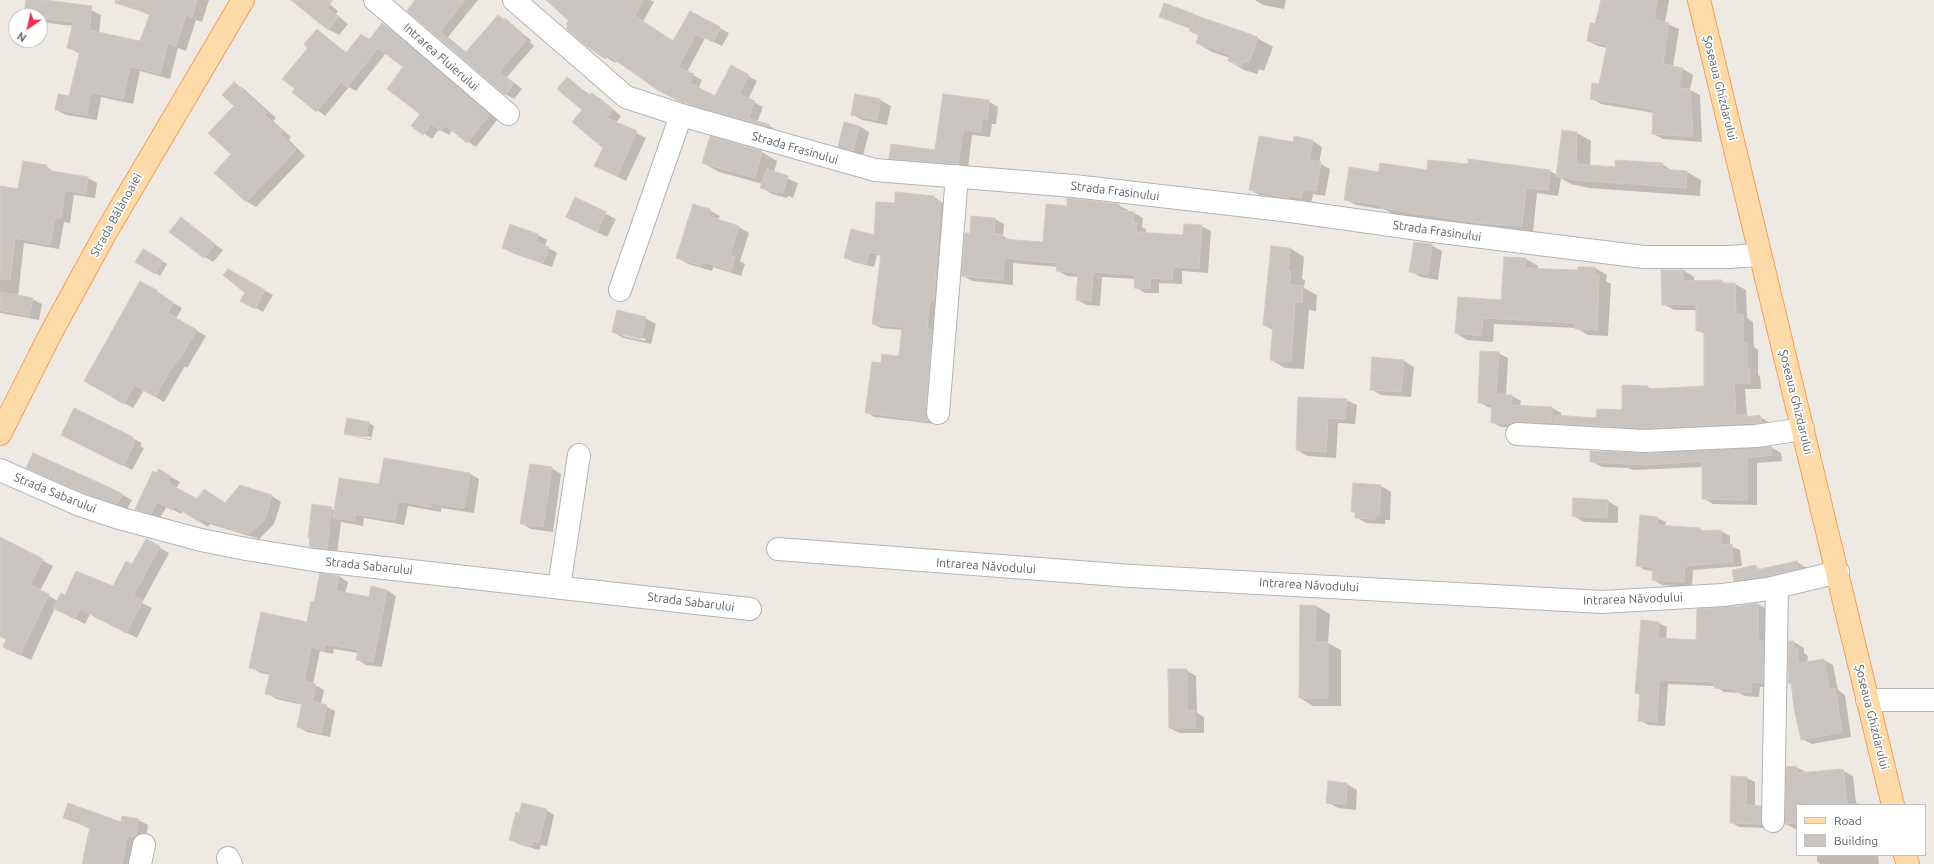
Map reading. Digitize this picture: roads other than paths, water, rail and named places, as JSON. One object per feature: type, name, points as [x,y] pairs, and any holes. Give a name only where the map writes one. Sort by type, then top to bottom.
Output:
[{"type":"main road","name":"Strada Bălănoaiei","points":[[0,434],[51,333],[105,234],[243,0]]},
{"type":"main road","name":"Șoseaua Ghizdarului","points":[[1699,0],[1893,804]]},
{"type":"street","name":"Intrarea Fluierului","points":[[375,0],[508,114]]},
{"type":"street","name":"Strada Frasinului","points":[[514,0],[620,93],[636,101],[681,116],[875,170],[1074,186],[1291,211],[1426,230],[1644,256],[1727,257],[1760,254]]},
{"type":"street","points":[[620,290],[681,116]]},
{"type":"street","points":[[938,413],[957,176]]},
{"type":"street","points":[[1517,434],[1644,441],[1756,436],[1803,429]]},
{"type":"street","points":[[559,587],[579,455]]},
{"type":"street","name":"Strada Sabarului","points":[[0,470],[80,505],[119,518],[202,540],[313,560],[750,609]]},
{"type":"street","name":"Intrarea Năvodului","points":[[778,549],[1132,576],[1602,602],[1723,595],[1777,587],[1838,572]]},
{"type":"street","points":[[1773,822],[1777,587]]},
{"type":"street","points":[[1867,700],[1934,700]]}]
